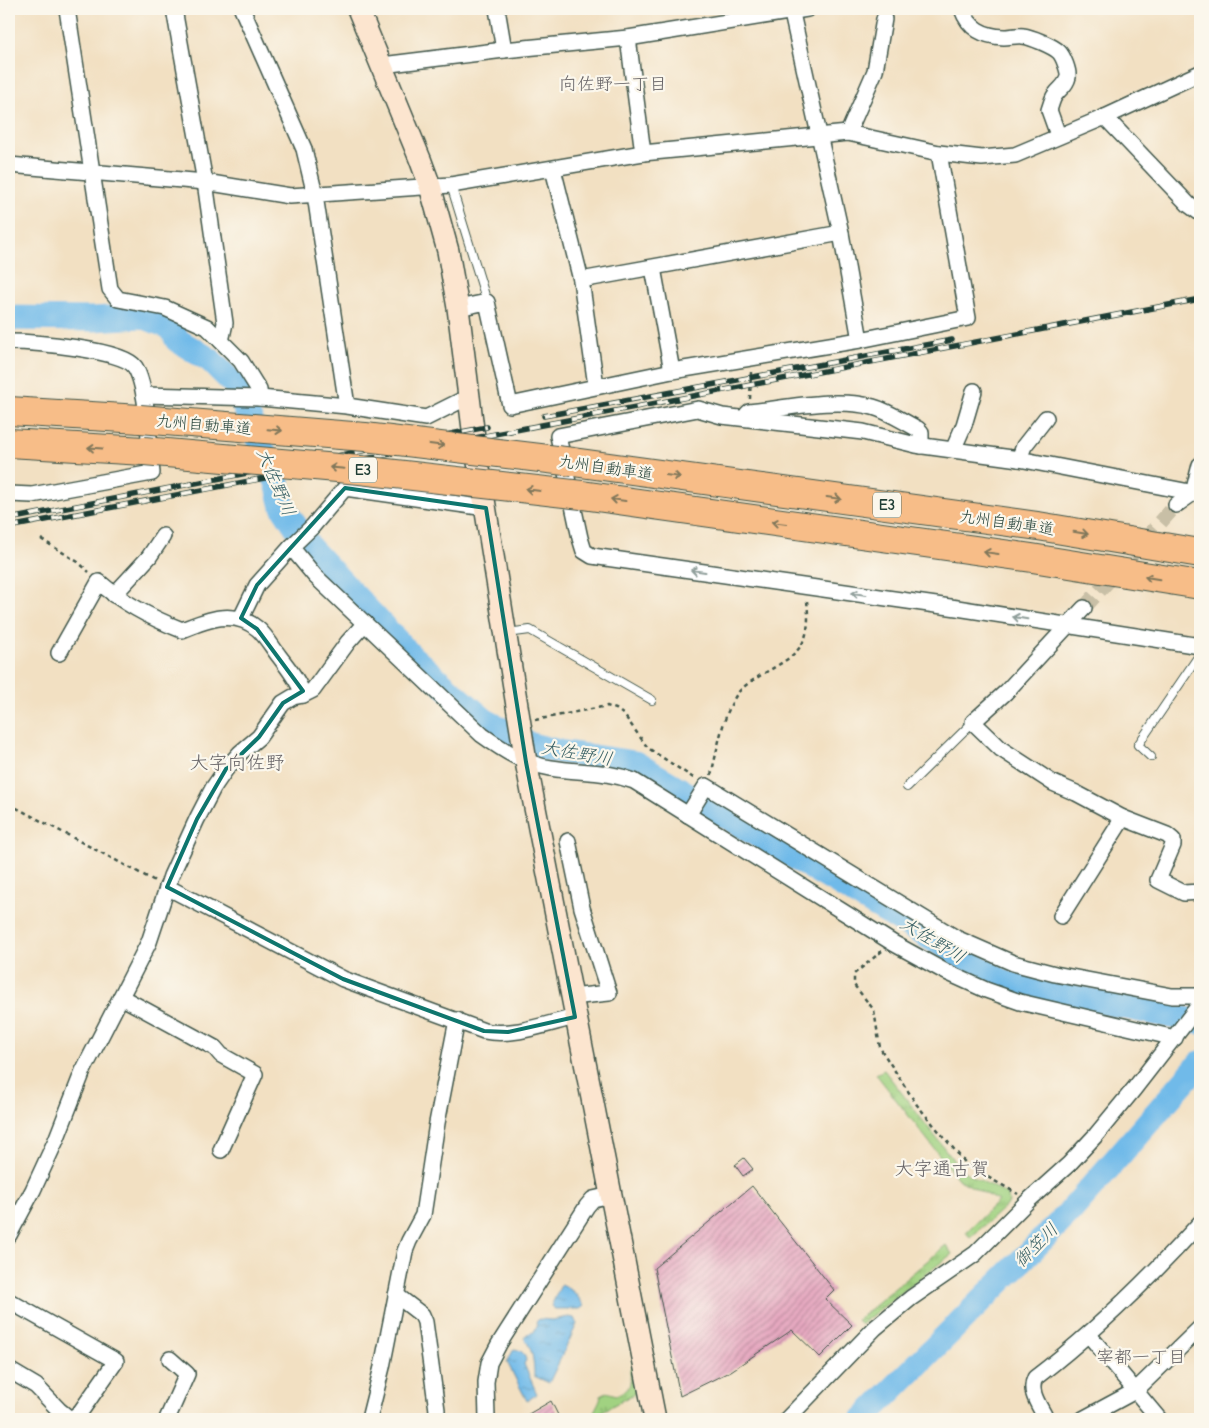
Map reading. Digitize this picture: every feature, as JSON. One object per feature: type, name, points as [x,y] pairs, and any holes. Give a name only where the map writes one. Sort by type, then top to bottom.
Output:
[{"type":"highway","name":"九州自動車道","points":[[9,412],[142,407],[573,462],[1038,526],[1200,553]]},
{"type":"highway","name":"九州自動車道","points":[[9,443],[144,451],[360,470],[579,506],[1032,558],[1200,585]]},
{"type":"street","points":[[67,9],[110,289],[118,299],[165,308],[207,327],[241,361],[259,390],[260,398]]},
{"type":"street","points":[[174,9],[205,182],[225,324],[221,341]]},
{"type":"street","points":[[242,9],[304,149],[314,195],[347,406]]},
{"type":"street","points":[[358,9],[430,186],[448,251],[458,308],[468,397],[526,762],[655,1419]]},
{"type":"street","points":[[497,9],[504,50]]},
{"type":"street","points":[[962,9],[972,27],[979,31],[1004,37],[1023,36],[1036,40],[1059,52],[1069,74],[1066,84],[1055,95],[1049,110],[1058,135]]},
{"type":"street","points":[[382,65],[504,50],[628,38],[797,10],[860,340]]},
{"type":"street","points":[[848,133],[875,71],[884,19]]},
{"type":"street","points":[[628,38],[644,153]]},
{"type":"street","points":[[9,165],[205,182],[290,196],[451,185],[644,153],[848,133],[939,153],[982,158],[1015,155],[1058,135],[1105,117],[1200,73]]},
{"type":"street","points":[[1105,117],[1189,205],[1200,214]]},
{"type":"street","points":[[458,308],[488,302],[510,405],[672,371],[860,340],[968,318],[939,153]]},
{"type":"street","points":[[553,169],[581,280],[596,386]]},
{"type":"street","points":[[581,280],[841,233]]},
{"type":"street","points":[[653,268],[672,371]]},
{"type":"street","points":[[9,342],[33,342],[111,354],[134,365],[139,376],[152,473],[32,496],[9,494]]},
{"type":"street","points":[[953,450],[964,425],[974,391]]},
{"type":"street","points":[[142,407],[260,398],[347,406],[426,418],[468,397]]},
{"type":"street","points":[[920,446],[921,432],[918,429],[875,408],[844,402],[746,415],[722,416],[698,409],[558,436],[579,506],[580,538],[584,551],[592,556],[957,608],[1200,646]]},
{"type":"street","points":[[746,415],[863,432],[920,446],[1019,459],[1197,494]]},
{"type":"street","points":[[1019,459],[1024,446],[1046,418]]},
{"type":"street","points":[[1197,494],[1200,465]]},
{"type":"street","points":[[240,618],[257,585],[312,527],[345,488],[486,508]]},
{"type":"street","points":[[1176,505],[1197,494]]},
{"type":"street","points":[[114,595],[149,558],[163,536]]},
{"type":"street","points":[[291,547],[315,576],[482,735],[501,749],[526,762],[549,768],[601,772],[634,781],[893,942],[944,971],[986,990],[1020,1002],[1176,1036]]},
{"type":"street","points":[[59,653],[99,582],[124,603],[150,618],[182,630],[205,620],[222,617],[240,618],[257,629],[288,668],[302,688],[304,695]]},
{"type":"street","points":[[1084,608],[1006,692],[973,722],[1001,749],[1053,783],[1123,818],[1167,835],[1173,840],[1173,845],[1158,880],[1184,892],[1200,892]]},
{"type":"street","points":[[9,1234],[33,1190],[56,1140],[83,1071],[149,942],[167,887],[213,788],[240,753],[259,737],[283,703],[293,697],[304,695],[313,690],[348,642],[365,623]]},
{"type":"street","points":[[688,815],[706,786],[956,938],[1014,963],[1055,974],[1172,996],[1200,996]]},
{"type":"street","points":[[1061,916],[1123,818]]},
{"type":"street","points":[[167,887],[344,979],[484,1031],[495,1033],[508,1032],[609,993],[582,908],[568,841]]},
{"type":"street","points":[[121,997],[215,1048],[221,1055],[255,1074],[221,1150]]},
{"type":"street","points":[[787,1419],[875,1328],[911,1298],[976,1254],[1069,1164],[1096,1135],[1200,1004]]},
{"type":"street","points":[[369,1419],[382,1367],[406,1251],[423,1215],[437,1123],[457,1020]]},
{"type":"street","points":[[487,1419],[486,1382],[489,1363],[498,1344],[587,1206],[593,1199],[612,1195]]},
{"type":"street","points":[[1046,1419],[1032,1390],[1035,1378],[1089,1335],[1161,1266],[1200,1223]]},
{"type":"street","points":[[396,1294],[422,1315],[425,1322],[437,1410],[435,1419]]},
{"type":"street","points":[[9,1301],[116,1361],[81,1411],[71,1419],[59,1410],[36,1386],[9,1370]]},
{"type":"street","points":[[1083,1419],[1135,1391],[1200,1328]]},
{"type":"street","points":[[1089,1335],[1159,1419]]},
{"type":"street","points":[[167,1419],[187,1374],[170,1359]]},
{"type":"lane","points":[[451,185],[488,302]]},
{"type":"lane","points":[[505,634],[530,630],[652,700]]},
{"type":"lane","points":[[1151,757],[1138,745],[1200,654]]},
{"type":"lane","points":[[906,786],[973,722]]},
{"type":"path","points":[[746,415],[752,377],[750,358]]},
{"type":"path","points":[[41,539],[78,562],[99,582]]},
{"type":"path","points":[[520,723],[607,706],[616,709],[624,715],[648,748],[706,786],[710,781],[725,720],[737,694],[747,684],[783,662],[800,648],[807,633],[809,620],[807,599],[802,586]]},
{"type":"path","points":[[9,804],[167,887]]},
{"type":"path","points":[[893,942],[854,974],[854,985],[874,1010],[880,1048],[917,1105],[968,1166],[1030,1200]]},
{"type":"highlighted area","points":[[345,488],[486,508],[526,762],[575,1017],[508,1032],[484,1031],[343,979],[167,887],[197,819],[226,769],[259,737],[283,703],[303,691],[257,629],[241,618],[257,585]]},
{"type":"green space","points":[[884,1070],[961,1170],[1008,1195],[1009,1203],[970,1238],[966,1232],[998,1201],[958,1179],[876,1074]]},
{"type":"green space","points":[[946,1245],[952,1254],[861,1324],[857,1320]]},
{"type":"green space","points":[[634,1364],[639,1391],[592,1417],[601,1395],[607,1392],[616,1395],[628,1388],[630,1369]]},
{"type":"water","points":[[561,1285],[569,1288],[584,1306],[580,1309],[555,1309],[551,1306]]},
{"type":"water","points":[[574,1318],[577,1324],[549,1383],[534,1376],[531,1351],[524,1338],[527,1334],[534,1332],[537,1326],[536,1322],[539,1319],[552,1320]]},
{"type":"water","points":[[514,1349],[521,1351],[524,1355],[526,1360],[524,1364],[537,1394],[527,1401],[507,1362]]},
{"type":"building","points":[[744,1158],[753,1169],[743,1176],[735,1165]]},
{"type":"building","points":[[752,1186],[834,1290],[825,1299],[852,1325],[820,1357],[792,1330],[731,1371],[680,1396],[654,1268]]},
{"type":"building","points":[[551,1401],[560,1419],[520,1419]]},
{"type":"waterway","name":"大佐野川","points":[[9,318],[94,319],[142,316],[172,328],[177,340],[210,360],[235,385],[277,483],[283,507],[310,548],[412,657],[484,720],[531,745],[559,752],[635,763],[1006,983],[1200,1022]]},
{"type":"waterway","name":"御笠川","points":[[863,1419],[1068,1214],[1200,1063]]},
{"type":"tunnel","points":[[1084,608],[1176,505]]},
{"type":"railway","points":[[9,527],[1200,299]]},
{"type":"railway","points":[[544,416],[952,340]]},
{"type":"railway","points":[[9,519],[487,427]]},
{"type":"district","name":"向佐野一丁目","points":[[613,84]]},
{"type":"district","name":"大字向佐野","points":[[237,762]]},
{"type":"district","name":"大字通古賀","points":[[942,1168]]},
{"type":"district","name":"宰都一丁目","points":[[1141,1357]]}]
